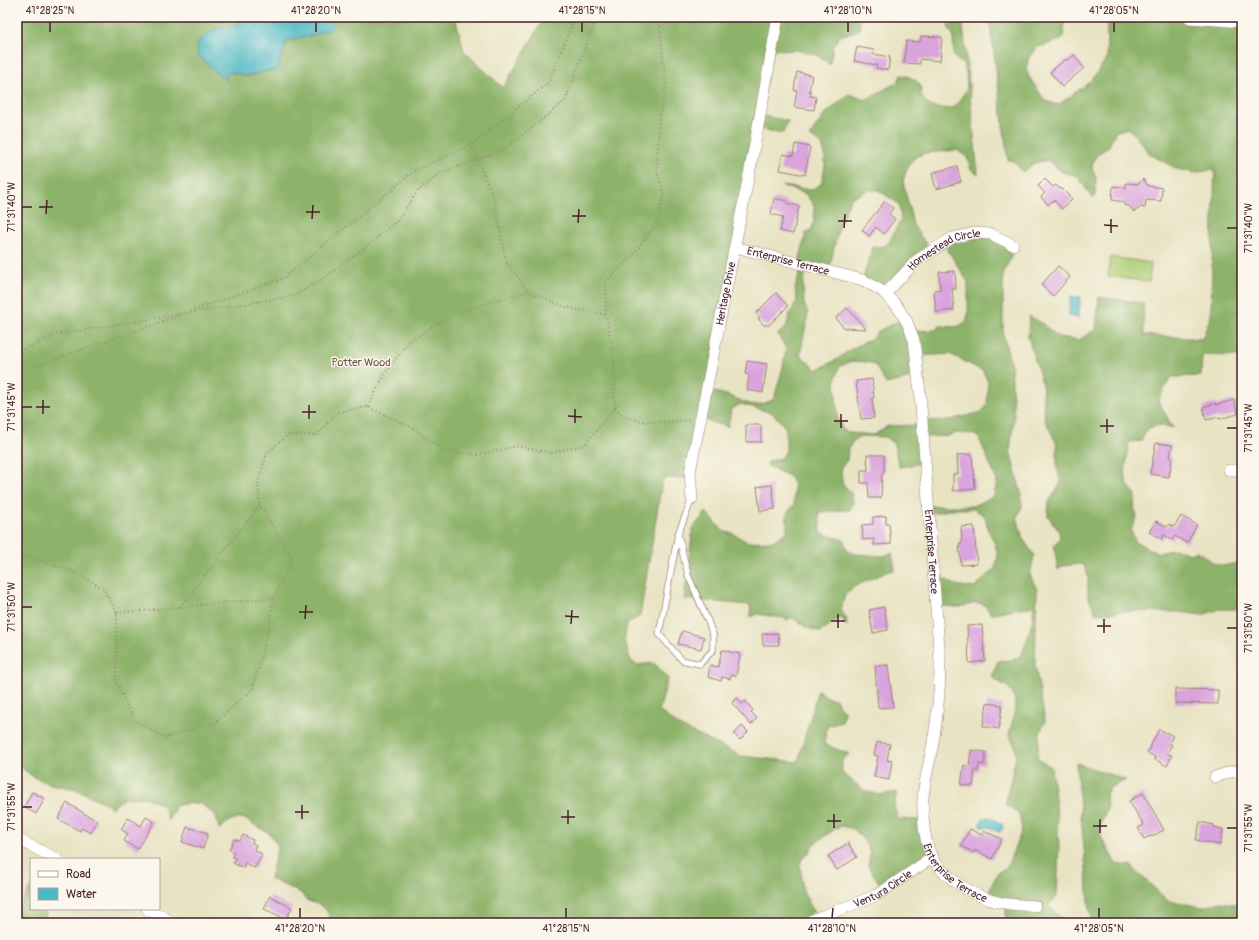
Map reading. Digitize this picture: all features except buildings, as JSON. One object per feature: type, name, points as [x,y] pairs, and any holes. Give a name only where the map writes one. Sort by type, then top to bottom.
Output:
[{"type":"street","name":"Heritage Drive","points":[[692,499],[690,472],[702,419],[772,56],[778,17]]},
{"type":"street","points":[[1190,17],[1242,21]]},
{"type":"street","name":"Homestead Circle","points":[[885,294],[916,261],[952,238],[975,233],[991,234],[1013,245]]},
{"type":"street","name":"Enterprise Terrace","points":[[735,247],[863,280],[882,291],[897,306],[907,322],[914,340],[920,393],[940,662],[940,691],[934,737],[923,796],[923,819],[927,845],[934,861],[954,882],[978,895],[998,902],[1035,906]]},
{"type":"street","points":[[1229,470],[1242,470]]},
{"type":"street","points":[[1215,777],[1234,771],[1242,773]]},
{"type":"street","points":[[17,839],[55,858]]},
{"type":"street","name":"Ventura Circle","points":[[805,923],[877,895],[933,857]]},
{"type":"street","points":[[149,910],[174,923]]},
{"type":"lane","points":[[678,534],[688,575],[707,619],[712,635],[713,650],[700,664],[682,660],[659,634],[678,534],[692,499]]},
{"type":"path","points":[[17,378],[29,368],[284,278],[414,171],[471,145],[548,82],[575,17]]},
{"type":"path","points":[[17,354],[22,350],[58,334],[293,296],[319,281],[397,221],[418,191],[438,174],[477,158],[505,149],[565,101],[597,17]]},
{"type":"path","points":[[17,547],[24,556],[69,570],[103,588],[117,613],[116,681],[134,721],[165,738],[214,723],[252,690],[268,631],[274,598],[292,559],[260,504],[258,482],[267,453],[288,434],[317,435],[338,412],[368,407],[413,428],[445,451],[476,455],[518,446],[550,453],[584,445],[615,408],[614,359],[606,315],[606,282],[633,255],[658,222],[664,194],[657,172],[659,120],[666,87],[660,26],[649,17]]},
{"type":"path","points":[[660,26],[691,17]]},
{"type":"path","points":[[471,145],[495,201],[506,262],[528,291],[565,307],[606,315]]},
{"type":"path","points":[[368,407],[384,375],[408,342],[438,323],[471,308],[528,291]]},
{"type":"path","points":[[615,408],[626,416],[649,422],[660,423],[702,419]]},
{"type":"path","points":[[180,607],[260,504]]},
{"type":"path","points":[[117,613],[274,598]]},
{"type":"green space","name":"Potter Wood","points":[[17,17],[244,17],[237,26],[215,29],[226,80],[226,73],[237,73],[246,76],[277,70],[287,41],[333,28],[330,19],[332,17],[455,17],[464,51],[503,88],[545,17],[860,17],[859,30],[840,36],[833,46],[830,65],[820,56],[802,51],[773,49],[759,115],[788,121],[783,133],[777,133],[759,128],[707,391],[726,395],[757,405],[774,399],[783,367],[786,349],[778,334],[786,328],[790,313],[797,302],[795,288],[801,270],[799,263],[806,233],[812,229],[814,221],[814,206],[806,194],[782,186],[811,190],[821,184],[825,167],[824,150],[818,141],[809,137],[825,114],[849,94],[865,100],[898,82],[901,75],[911,78],[920,85],[922,97],[929,105],[937,108],[955,107],[967,89],[966,72],[963,64],[954,57],[953,35],[947,25],[963,25],[978,175],[971,169],[967,157],[957,150],[926,153],[917,156],[910,163],[903,181],[913,225],[930,250],[887,292],[863,279],[873,246],[881,247],[888,244],[901,220],[899,204],[878,190],[868,190],[851,198],[840,222],[829,270],[807,267],[803,283],[804,304],[808,314],[800,355],[817,370],[836,360],[851,349],[873,338],[878,331],[903,319],[911,331],[936,330],[940,326],[957,327],[966,322],[968,315],[968,282],[944,244],[974,233],[1014,245],[1010,260],[1003,272],[1003,334],[1011,366],[1014,419],[1010,451],[1021,492],[1022,507],[1017,517],[1023,539],[1034,555],[1030,575],[1037,590],[1035,664],[1045,721],[1040,732],[1037,757],[1051,768],[1059,844],[1057,897],[1048,906],[1061,918],[1062,923],[1006,923],[1006,905],[986,897],[998,872],[1006,869],[1022,830],[1019,813],[1005,804],[1016,757],[1015,746],[1009,735],[1015,704],[1014,698],[1008,687],[992,677],[998,661],[1012,660],[1022,655],[1032,623],[1034,606],[991,614],[984,605],[980,603],[958,607],[935,605],[933,581],[945,579],[956,585],[974,588],[995,569],[998,555],[994,541],[988,530],[985,516],[974,509],[954,509],[928,514],[927,506],[973,506],[994,496],[997,481],[979,438],[973,434],[955,433],[948,436],[923,437],[923,463],[899,467],[894,444],[885,437],[864,436],[854,440],[848,449],[847,460],[841,468],[842,483],[851,493],[853,501],[850,510],[819,512],[821,533],[844,540],[846,549],[853,554],[884,556],[892,553],[895,570],[889,571],[855,586],[845,595],[841,610],[846,618],[847,626],[841,617],[820,632],[806,627],[792,617],[787,620],[784,618],[757,614],[751,617],[750,605],[684,599],[693,528],[706,512],[724,532],[732,533],[747,542],[773,541],[787,532],[787,513],[794,505],[794,485],[789,476],[768,466],[767,462],[782,458],[786,451],[786,428],[773,413],[741,404],[731,409],[728,427],[701,419],[690,478],[665,478],[662,482],[640,616],[627,624],[624,641],[631,661],[637,665],[654,663],[668,678],[659,711],[679,726],[741,756],[798,762],[818,690],[830,699],[836,699],[839,706],[844,711],[842,722],[827,726],[824,744],[849,754],[842,760],[842,773],[865,791],[880,795],[897,792],[894,806],[898,819],[920,820],[930,854],[883,889],[868,866],[870,854],[866,843],[854,829],[841,826],[813,845],[810,852],[803,857],[800,864],[803,891],[816,917],[804,923],[332,923],[326,909],[306,900],[301,893],[270,879],[278,846],[270,834],[243,818],[231,820],[219,829],[216,816],[200,803],[176,806],[168,820],[163,805],[145,797],[124,798],[111,808],[108,804],[76,789],[60,787],[36,778],[26,771],[17,761]],"holes":[[[950,354],[983,371],[988,382],[987,405],[982,412],[950,420],[922,421],[919,425],[888,426],[874,435],[850,433],[843,430],[838,420],[835,381],[839,367],[851,361],[868,362],[875,365],[886,384],[916,377],[916,356]]]},
{"type":"green space","points":[[989,17],[1064,17],[1064,34],[1061,40],[1038,47],[1029,57],[1026,69],[1029,77],[1045,101],[1058,105],[1091,81],[1107,58],[1107,17],[1183,17],[1242,22],[1242,356],[1202,355],[1201,376],[1171,377],[1158,401],[1173,428],[1161,425],[1148,428],[1141,441],[1129,442],[1125,473],[1127,484],[1136,495],[1134,507],[1137,516],[1131,530],[1136,542],[1157,553],[1176,549],[1190,554],[1198,551],[1198,554],[1203,554],[1208,559],[1221,565],[1230,565],[1242,561],[1242,612],[1240,609],[1220,609],[1202,615],[1179,612],[1126,611],[1095,614],[1095,610],[1088,597],[1088,576],[1083,564],[1062,566],[1058,570],[1054,545],[1060,538],[1059,531],[1048,516],[1049,502],[1061,483],[1057,468],[1057,444],[1045,420],[1042,383],[1028,337],[1029,316],[1040,322],[1058,337],[1079,340],[1096,329],[1099,297],[1143,303],[1144,335],[1202,339],[1211,316],[1215,169],[1194,173],[1177,169],[1150,154],[1129,128],[1116,131],[1109,146],[1098,154],[1093,161],[1092,169],[1096,178],[1095,196],[1092,198],[1078,176],[1062,172],[1048,160],[1034,163],[1023,172],[1014,161],[1008,160]]},
{"type":"green space","points":[[1111,257],[1151,263],[1149,282],[1108,276]]},
{"type":"green space","points":[[1076,763],[1126,780],[1110,788],[1106,794],[1107,809],[1100,825],[1101,837],[1116,864],[1131,865],[1168,901],[1203,907],[1220,902],[1242,905],[1242,923],[1091,923]]},
{"type":"green space","points":[[30,888],[30,910],[45,910],[46,915],[42,923],[17,923],[17,907],[20,906]]},
{"type":"water","points":[[244,17],[332,17],[333,28],[287,41],[277,70],[246,76],[237,73],[226,73],[226,81],[197,55],[198,42],[215,29],[237,26]]},
{"type":"water","points":[[1071,296],[1081,297],[1078,318],[1068,316]]},
{"type":"water","points":[[989,817],[1002,824],[1003,827],[1001,831],[998,832],[989,827],[982,827],[980,823],[983,819]]}]
